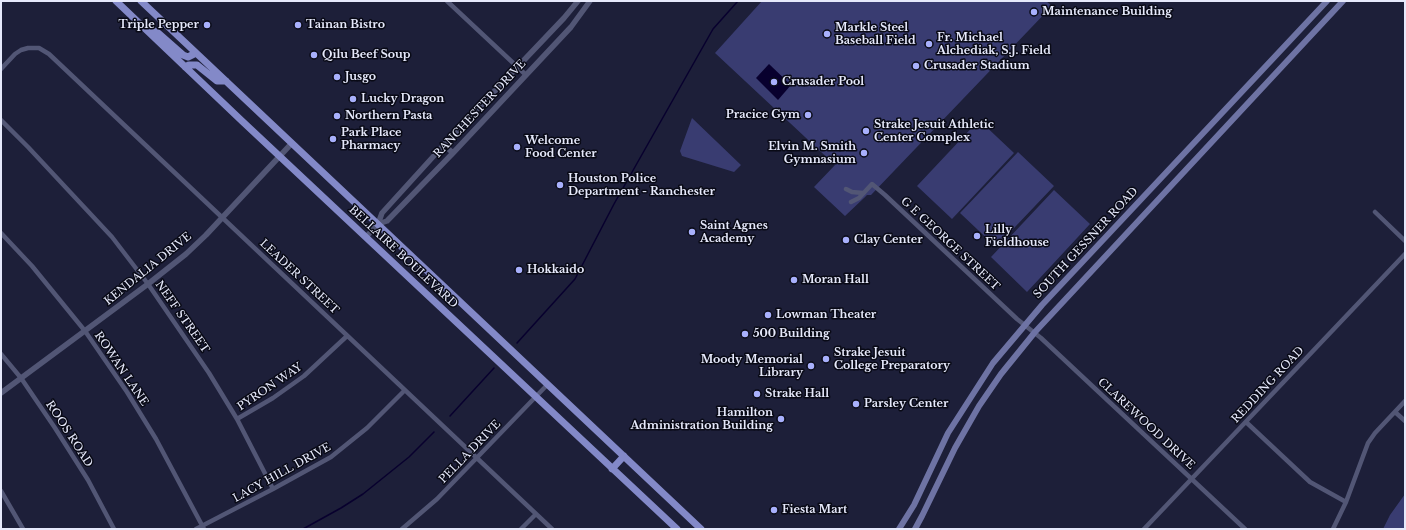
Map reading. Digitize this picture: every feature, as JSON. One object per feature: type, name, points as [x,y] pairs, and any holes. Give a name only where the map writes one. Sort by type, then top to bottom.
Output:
[{"type":"main road","name":"BELLAIRE BOULEVARD","points":[[116,1],[279,157],[677,529]]},
{"type":"main road","name":"BELLAIRE BOULEVARD","points":[[141,1],[701,529]]},
{"type":"main road","name":"SOUTH GESSNER ROAD","points":[[899,529],[914,505],[948,433],[969,398],[993,363],[1025,325],[1138,201],[1327,1]]},
{"type":"main road","name":"SOUTH GESSNER ROAD","points":[[915,529],[955,448],[979,406],[1001,374],[1035,332],[1340,2]]},
{"type":"main road","points":[[134,18],[158,33],[183,55],[188,57],[196,53]]},
{"type":"main road","points":[[185,67],[189,65],[197,66],[217,81],[226,81]]},
{"type":"main road","points":[[1245,89],[1253,96]]},
{"type":"main road","points":[[1191,146],[1200,154]]},
{"type":"main road","points":[[1138,201],[1148,210]]},
{"type":"main road","points":[[1086,258],[1095,267]]},
{"type":"main road","points":[[612,469],[624,456]]},
{"type":"street","points":[[447,1],[526,75]]},
{"type":"street","name":"RANCHESTER DRIVE","points":[[378,224],[380,215],[444,145],[518,68],[578,1]]},
{"type":"street","name":"RANCHESTER DRIVE","points":[[366,237],[378,224],[387,221],[453,153],[582,13],[590,1]]},
{"type":"street","points":[[573,8],[582,13]]},
{"type":"street","name":"LEADER STREET","points":[[1,69],[15,54],[21,50],[28,48],[39,48],[49,54],[552,529]]},
{"type":"street","name":"NEFF STREET","points":[[1,120],[112,237],[148,284],[210,373],[237,419],[273,489]]},
{"type":"street","name":"KENDALIA DRIVE","points":[[1,393],[186,254],[292,143]]},
{"type":"street","points":[[444,145],[453,153]]},
{"type":"street","points":[[414,178],[422,185]]},
{"type":"street","name":"G E GEORGE STREET","points":[[851,202],[859,198],[872,184],[1017,320],[1025,325]]},
{"type":"street","name":"G E GEORGE STREET","points":[[846,189],[852,192],[863,193]]},
{"type":"street","points":[[1376,212],[1405,240]]},
{"type":"street","name":"ROWAN LANE","points":[[1,233],[32,266],[85,331],[127,392],[156,439],[203,527]]},
{"type":"street","name":"REDDING ROAD","points":[[1144,529],[1405,254]]},
{"type":"street","name":"CLAREWOOD DRIVE","points":[[1025,325],[1035,332],[1245,529]]},
{"type":"street","name":"PYRON WAY","points":[[237,419],[273,398],[304,376],[347,336]]},
{"type":"street","name":"ROOS ROAD","points":[[1,354],[21,378],[88,480],[114,529]]},
{"type":"street","name":"PELLA DRIVE","points":[[402,529],[437,499],[548,384]]},
{"type":"street","name":"LACY HILL DRIVE","points":[[196,529],[203,527],[331,457],[367,428],[405,390]]},
{"type":"street","points":[[1333,529],[1346,502],[1368,443],[1375,433],[1405,401]]},
{"type":"street","points":[[1395,412],[1405,421]]},
{"type":"street","points":[[1246,422],[1306,479],[1346,502]]},
{"type":"street","points":[[1,491],[23,529]]},
{"type":"street","points":[[521,529],[536,514]]},
{"type":"shaded area","name":"Strake Jesuit Athletic Center Complex","points":[[762,1],[1046,1],[1052,6],[871,195],[867,195],[845,216],[814,187],[835,165],[715,53]]},
{"type":"shaded area","name":"Crusader Pool","points":[[769,64],[791,85],[778,100],[756,78]]},
{"type":"shaded area","points":[[692,118],[741,165],[734,172],[682,156],[680,151]]},
{"type":"shaded area","points":[[979,120],[1014,153],[952,219],[917,186]]},
{"type":"shaded area","points":[[1018,152],[1054,186],[996,247],[960,213]]},
{"type":"shaded area","points":[[1054,190],[1090,224],[1027,292],[991,257]]},
{"type":"shaded area","points":[[1405,494],[1405,529],[1383,529],[1390,515]]},
{"type":"waterway","points":[[517,343],[575,279],[614,204],[713,29],[738,1]]},
{"type":"waterway","points":[[450,416],[494,368]]},
{"type":"waterway","points":[[303,529],[363,494],[409,457],[434,432]]},
{"type":"place","name":"Maintenance Building","points":[[1034,12]]},
{"type":"place","name":"Triple Pepper","points":[[207,25]]},
{"type":"place","name":"Tainan Bistro","points":[[298,25]]},
{"type":"place","name":"Markle Steel Baseball Field","points":[[827,34]]},
{"type":"place","name":"Fr. Michael Alchediak, S.J. Field","points":[[929,44]]},
{"type":"place","name":"Qilu Beef Soup","points":[[314,55]]},
{"type":"place","name":"Crusader Stadium","points":[[916,66]]},
{"type":"place","name":"Jusgo","points":[[337,77]]},
{"type":"place","name":"Crusader Pool","points":[[774,82]]},
{"type":"place","name":"Lucky Dragon","points":[[353,99]]},
{"type":"place","name":"Pracice Gym","points":[[808,115]]},
{"type":"place","name":"Northern Pasta","points":[[337,116]]},
{"type":"place","name":"Strake Jesuit Athletic Center Complex","points":[[866,131]]},
{"type":"place","name":"Park Place Pharmacy","points":[[333,139]]},
{"type":"place","name":"Welcome Food Center","points":[[517,147]]},
{"type":"place","name":"Elvin M. Smith Gymnasium","points":[[864,153]]},
{"type":"place","name":"Houston Police Department - Ranchester","points":[[560,185]]},
{"type":"place","name":"Saint Agnes Academy","points":[[692,232]]},
{"type":"place","name":"Lilly Fieldhouse","points":[[977,236]]},
{"type":"place","name":"Clay Center","points":[[846,240]]},
{"type":"place","name":"Hokkaido","points":[[519,270]]},
{"type":"place","name":"Moran Hall","points":[[794,280]]},
{"type":"place","name":"Lowman Theater","points":[[768,315]]},
{"type":"place","name":"500 Building","points":[[745,334]]},
{"type":"place","name":"Strake Jesuit College Preparatory","points":[[826,359]]},
{"type":"place","name":"Moody Memorial Library","points":[[811,366]]},
{"type":"place","name":"Strake Hall","points":[[757,394]]},
{"type":"place","name":"Parsley Center","points":[[856,404]]},
{"type":"place","name":"Hamilton Administration Building","points":[[781,419]]},
{"type":"place","name":"Fiesta Mart","points":[[774,510]]}]
